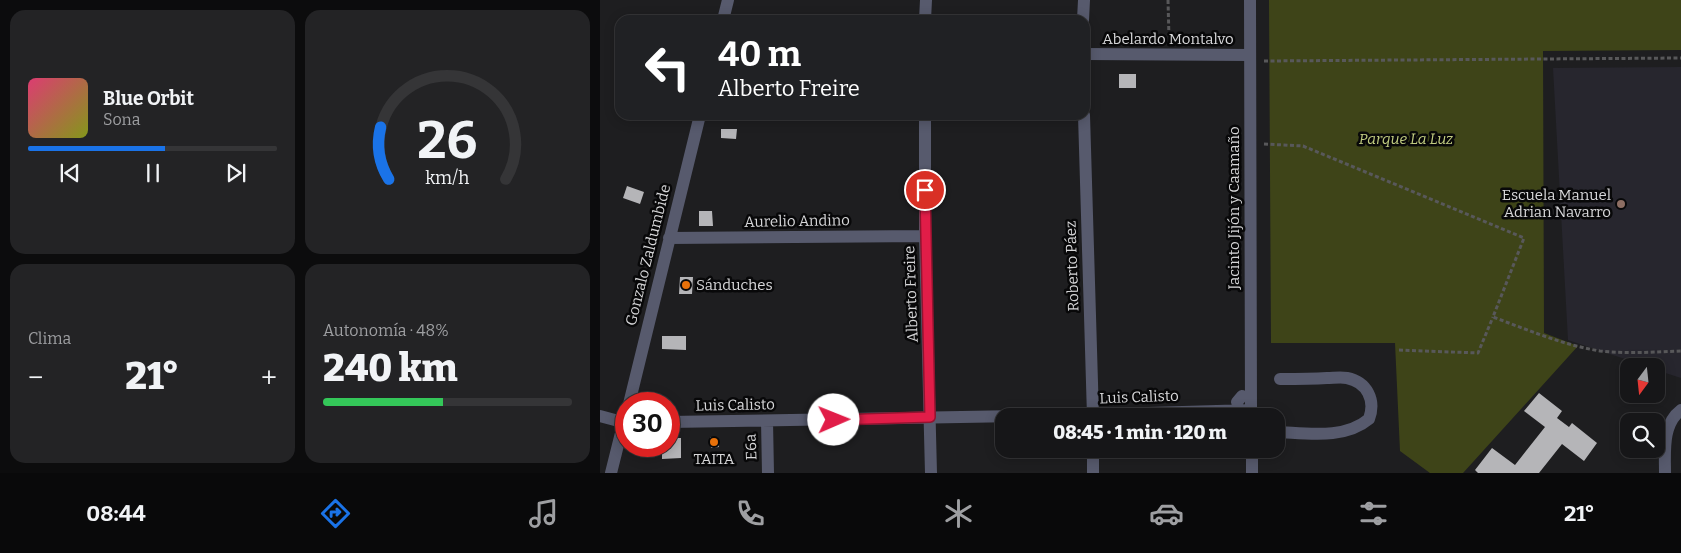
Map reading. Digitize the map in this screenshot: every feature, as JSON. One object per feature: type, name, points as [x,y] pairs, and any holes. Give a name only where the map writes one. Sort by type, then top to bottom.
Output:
[{"type":"street","points":[[724,15],[728,0]]},
{"type":"street","points":[[925,15],[926,0]]},
{"type":"street","points":[[1083,15],[1084,0]]},
{"type":"street","name":"Jacinto Jijón y Caamaño","points":[[1250,0],[1256,58],[1251,408]]},
{"type":"street","name":"Abelardo Montalvo","points":[[1090,54],[1256,58]]},
{"type":"street","name":"Gonzalo Zaldumbide","points":[[632,392],[699,120]]},
{"type":"street","name":"Alberto Freire","points":[[925,120],[925,236],[931,473]]},
{"type":"street","name":"Roberto Páez","points":[[1084,120],[1092,408]]},
{"type":"street","name":"Aurelio Andino","points":[[669,238],[925,236]]},
{"type":"street","points":[[1280,379],[1346,378],[1359,382],[1368,391],[1372,407],[1369,419],[1353,430],[1325,433],[1285,432]]},
{"type":"street","points":[[1664,473],[1666,435],[1672,420],[1681,410]]},
{"type":"street","points":[[600,416],[615,418]]},
{"type":"street","name":"Luis Calisto","points":[[680,422],[995,416]]},
{"type":"street","name":"E6a","points":[[767,421],[768,473]]},
{"type":"street","points":[[611,473],[616,457]]},
{"type":"street","points":[[1093,458],[1093,473]]},
{"type":"street","points":[[1252,458],[1252,473]]},
{"type":"path","points":[[1168,0],[1169,38]]},
{"type":"path","points":[[1256,58],[1681,58]]},
{"type":"path","points":[[1264,144],[1303,146],[1524,238],[1478,353],[1400,350]]},
{"type":"path","points":[[1493,318],[1571,345],[1600,351],[1625,353],[1681,351]]},
{"type":"shaded area","name":"Escuela Manuel Adrian Navarro","points":[[1681,67],[1681,378],[1665,373],[1665,358],[1622,358],[1568,340],[1553,68]]},
{"type":"green space","name":"Parque La Luz","points":[[1269,0],[1681,0],[1681,50],[1543,51],[1544,333],[1578,346],[1463,473],[1430,473],[1400,451],[1395,343],[1271,343]]},
{"type":"building","points":[[1119,74],[1136,74],[1136,88],[1119,88]]},
{"type":"building","points":[[721,129],[737,129],[736,139],[721,138]]},
{"type":"building","points":[[627,186],[644,192],[640,204],[623,198]]},
{"type":"building","points":[[699,211],[712,211],[713,226],[699,226]]},
{"type":"building","name":"Sánduches","points":[[680,277],[693,277],[692,294],[679,294]]},
{"type":"building","points":[[662,336],[686,336],[686,350],[662,349]]},
{"type":"building","points":[[1539,393],[1562,411],[1557,418],[1569,427],[1572,423],[1597,443],[1584,461],[1562,444],[1539,473],[1478,473],[1475,470],[1492,448],[1515,465],[1545,427],[1524,411]]},
{"type":"building","name":"TAITA","points":[[710,437],[717,437],[719,447],[711,448]]},
{"type":"building","points":[[681,438],[681,458],[662,459],[662,457],[680,457]]},
{"type":"place","name":"Escuela Manuel Adrian Navarro","points":[[1621,204]]},
{"type":"place","name":"Sánduches","points":[[686,285]]},
{"type":"place","name":"TAITA","points":[[714,442]]},
{"type":"route","points":[[834,420],[930,417],[925,190]]}]
